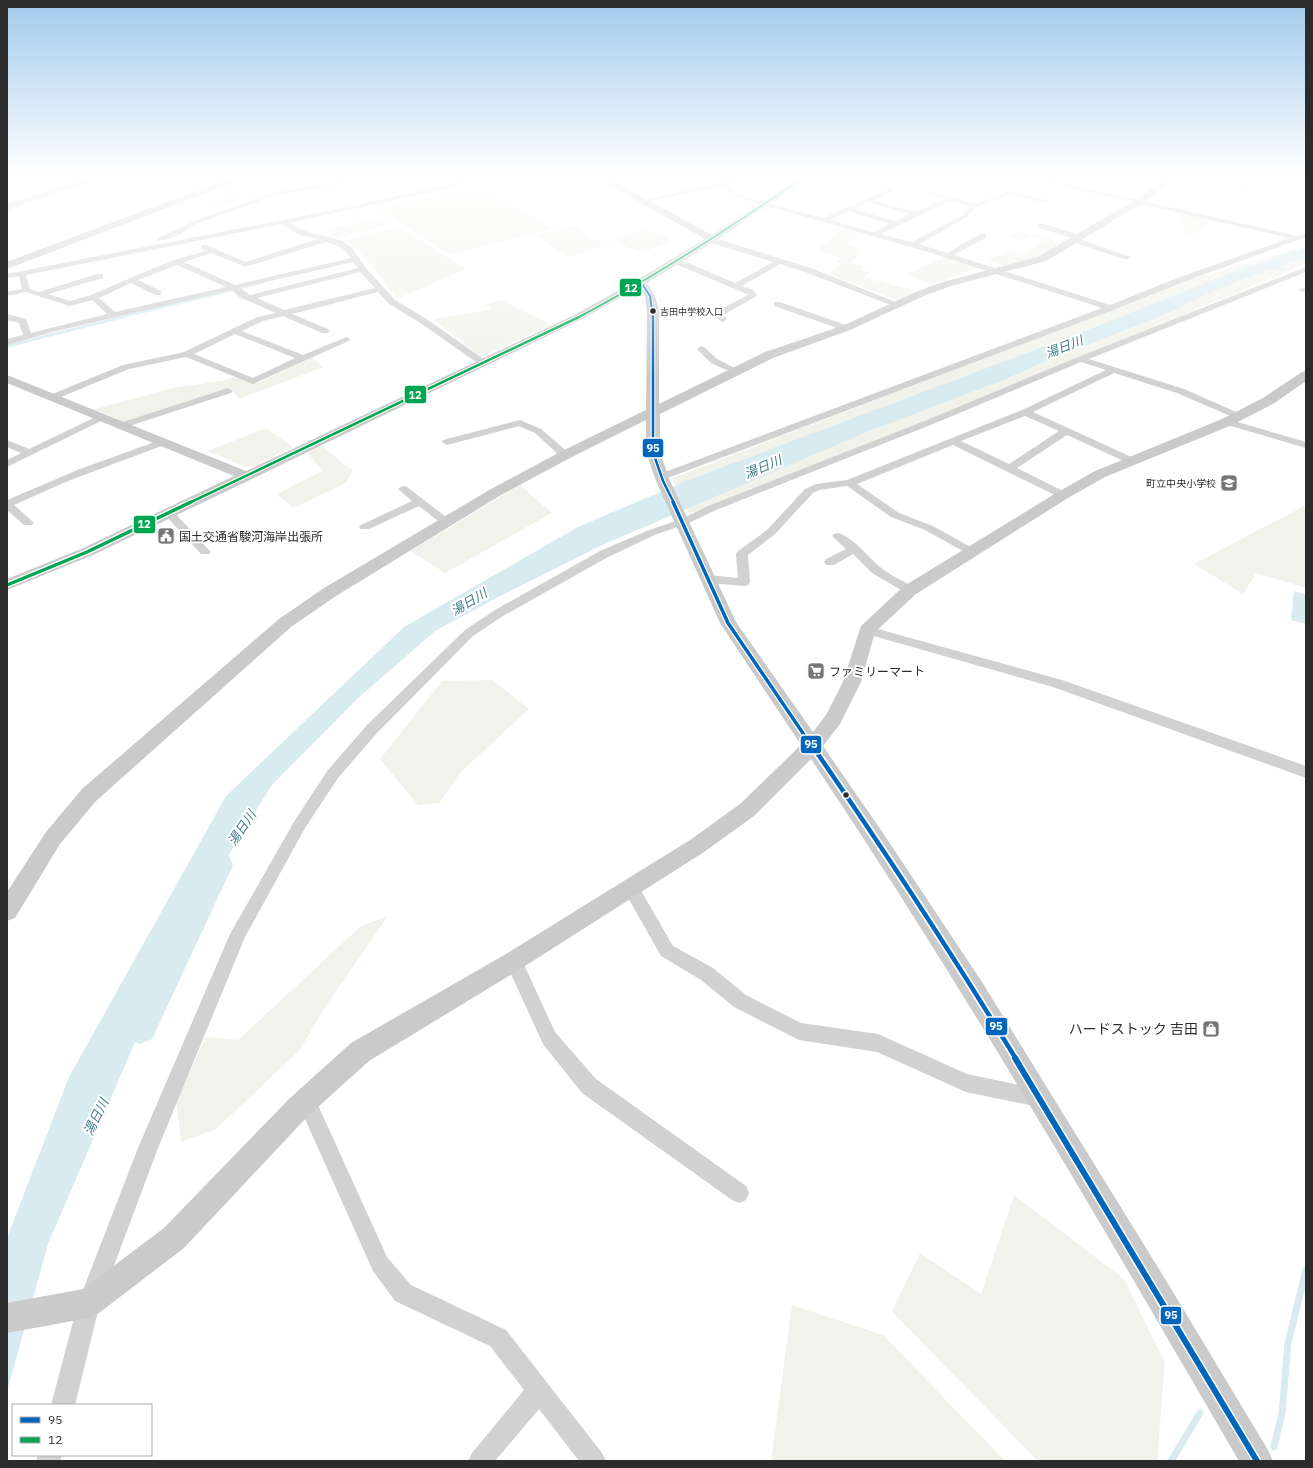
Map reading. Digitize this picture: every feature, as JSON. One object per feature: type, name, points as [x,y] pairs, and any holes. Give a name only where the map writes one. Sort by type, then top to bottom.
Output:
[{"type":"street","points":[[7,266],[64,244]]},
{"type":"street","points":[[40,294],[74,273],[114,254],[145,244]]},
{"type":"street","points":[[114,254],[169,244]]},
{"type":"street","points":[[195,244],[245,265],[313,244]]},
{"type":"street","points":[[341,244],[349,250],[362,269],[392,302],[422,320],[482,362]]},
{"type":"street","points":[[7,585],[87,552],[578,316],[641,282],[706,244]]},
{"type":"street","points":[[723,244],[808,270],[899,305]]},
{"type":"street","points":[[909,244],[1000,271],[1110,308]]},
{"type":"street","points":[[948,255],[969,244]]},
{"type":"street","points":[[7,911],[52,838],[89,795],[144,745],[285,623],[330,592],[496,492],[566,455],[768,355],[846,328],[899,305],[922,293],[947,284],[1042,259],[1069,244]]},
{"type":"street","points":[[1090,244],[1127,257]]},
{"type":"street","points":[[662,479],[1183,279],[1286,244]]},
{"type":"street","points":[[7,294],[26,290],[70,304],[94,297],[177,262],[212,251]]},
{"type":"street","points":[[7,342],[114,315],[355,259]]},
{"type":"street","points":[[676,261],[750,292],[753,296],[718,314],[723,320]]},
{"type":"street","points":[[735,286],[780,261]]},
{"type":"street","points":[[177,262],[235,288],[249,298],[324,331]]},
{"type":"street","points":[[249,298],[362,269]]},
{"type":"street","points":[[63,1404],[89,1303],[148,1148],[238,934],[300,824],[333,774],[372,729],[468,633],[499,613],[604,554],[653,532],[683,522],[712,508],[930,422],[1081,359],[1306,269]]},
{"type":"street","points":[[22,273],[26,290]]},
{"type":"street","points":[[7,276],[22,273],[74,273],[100,276]]},
{"type":"street","points":[[132,280],[158,293]]},
{"type":"street","points":[[641,282],[650,296],[653,311],[653,452],[662,479],[728,622],[876,839],[974,990],[1257,1461]]},
{"type":"street","points":[[53,397],[126,366],[187,354],[260,319],[379,289]]},
{"type":"street","points":[[94,297],[114,315]]},
{"type":"street","points":[[777,304],[846,328]]},
{"type":"street","points":[[7,316],[23,322],[28,336]]},
{"type":"street","points":[[235,331],[303,358]]},
{"type":"street","points":[[187,354],[254,382],[303,358],[347,340]]},
{"type":"street","points":[[701,350],[714,361],[736,371]]},
{"type":"street","points":[[1081,359],[1185,393],[1222,408],[1233,419],[1306,445]]},
{"type":"street","points":[[709,579],[744,582],[742,554],[771,532],[809,491],[816,487],[849,483],[1025,412],[1113,370]]},
{"type":"street","points":[[7,1318],[89,1303],[174,1238],[306,1101],[360,1052],[514,961],[697,846],[747,810],[812,746],[833,719],[852,682],[867,630],[910,590],[1063,495],[1100,474],[1233,419],[1268,401],[1306,375]]},
{"type":"street","points":[[7,379],[247,476]]},
{"type":"street","points":[[123,425],[228,391]]},
{"type":"street","points":[[1025,412],[1132,461]]},
{"type":"street","points":[[7,464],[102,417]]},
{"type":"street","points":[[447,442],[520,423],[538,431],[566,455]]},
{"type":"street","points":[[1010,468],[1066,431]]},
{"type":"street","points":[[953,441],[1063,495]]},
{"type":"street","points":[[28,523],[7,504],[75,473],[164,442]]},
{"type":"street","points":[[7,443],[29,453]]},
{"type":"street","points":[[849,483],[895,515],[929,528],[972,552]]},
{"type":"street","points":[[403,489],[446,522]]},
{"type":"street","points":[[365,527],[419,502]]},
{"type":"street","points":[[169,513],[205,552]]},
{"type":"street","points":[[838,536],[876,570],[910,590]]},
{"type":"street","points":[[830,562],[854,549]]},
{"type":"street","points":[[867,630],[1057,683],[1306,772]]},
{"type":"street","points":[[630,887],[666,951],[707,974],[740,1001],[799,1031],[878,1043],[966,1083],[1039,1098]]},
{"type":"street","points":[[514,961],[549,1038],[589,1086],[739,1193]]},
{"type":"street","points":[[306,1101],[380,1264],[389,1276],[403,1293],[498,1338],[594,1461]]},
{"type":"street","points":[[480,1461],[539,1390]]},
{"type":"shaded area","points":[[350,244],[426,244],[466,269],[397,299],[366,259]]},
{"type":"shaded area","points":[[431,244],[493,244],[449,255]]},
{"type":"shaded area","points":[[547,244],[601,244],[605,246],[568,257]]},
{"type":"shaded area","points":[[619,244],[667,244],[642,253]]},
{"type":"shaded area","points":[[825,244],[846,244],[863,252],[851,262],[863,266],[862,270],[870,272],[865,277],[908,289],[914,293],[901,302],[829,274],[841,264],[836,262],[842,258],[817,251]]},
{"type":"shaded area","points":[[1039,244],[1063,244],[1049,254],[1009,267],[988,260],[1007,251],[1025,253]]},
{"type":"shaded area","points":[[1306,246],[1306,264],[1035,376],[930,422],[689,514],[672,478],[1189,280]]},
{"type":"shaded area","points":[[948,256],[979,267],[932,285],[907,274]]},
{"type":"shaded area","points":[[501,300],[552,325],[481,357],[433,319],[492,309],[485,304]]},
{"type":"shaded area","points":[[312,358],[324,367],[239,399],[232,390],[124,422],[95,409],[177,387],[223,381],[234,377],[254,383],[260,382]]},
{"type":"shaded area","points":[[266,428],[293,447],[254,466],[247,467],[207,451]]},
{"type":"shaded area","points":[[323,446],[342,463],[353,470],[346,483],[294,508],[277,494],[322,471],[307,452]]},
{"type":"shaded area","points":[[520,485],[552,513],[445,573],[411,551]]},
{"type":"shaded area","points":[[1306,505],[1306,588],[1256,573],[1243,594],[1194,564]]},
{"type":"shaded area","points":[[492,680],[529,709],[461,772],[439,803],[418,805],[380,759],[442,681]]},
{"type":"shaded area","points":[[388,916],[325,1007],[300,1050],[216,1129],[181,1142],[176,1102],[206,1037],[238,1040],[361,926]]},
{"type":"shaded area","points":[[1014,1195],[1124,1279],[1165,1363],[1157,1461],[1038,1461],[892,1312],[920,1253],[981,1294]]},
{"type":"shaded area","points":[[792,1305],[883,1335],[1005,1461],[771,1461]]},
{"type":"water","points":[[1306,247],[1306,257],[1243,279],[1209,293],[1168,313],[1046,361],[1006,379],[864,433],[600,546],[502,595],[435,631],[357,699],[271,786],[185,926],[48,1244],[7,1392],[7,1238],[69,1077],[226,796],[404,627],[578,527],[686,481],[1085,331],[1218,278]]},
{"type":"water","points":[[1294,591],[1306,595],[1306,624],[1291,620]]},
{"type":"waterway","points":[[1267,268],[1285,269]]},
{"type":"waterway","points":[[119,318],[261,283]]},
{"type":"waterway","points":[[7,346],[119,318]]},
{"type":"waterway","name":"湯日川","points":[[140,1027],[218,865]]},
{"type":"waterway","points":[[1274,1447],[1282,1413],[1288,1343],[1306,1270]]},
{"type":"waterway","points":[[1171,1461],[1200,1413]]},
{"type":"transit line","name":"12","points":[[7,585],[87,552],[578,317],[641,282],[705,244]]},
{"type":"transit line","name":"95","points":[[641,282],[650,296],[653,311],[653,452],[663,481],[728,623],[876,839],[974,990],[1157,1292],[1257,1461]]},
{"type":"place","name":"吉田中学校入口","points":[[653,311]]},
{"type":"place","name":"町立中央小学校","points":[[1229,483]]},
{"type":"place","name":"国土交通省駿河海岸出張所","points":[[166,536]]},
{"type":"place","name":"ファミリーマート","points":[[816,671]]},
{"type":"place","name":"ハードストック 吉田","points":[[1211,1029]]}]
